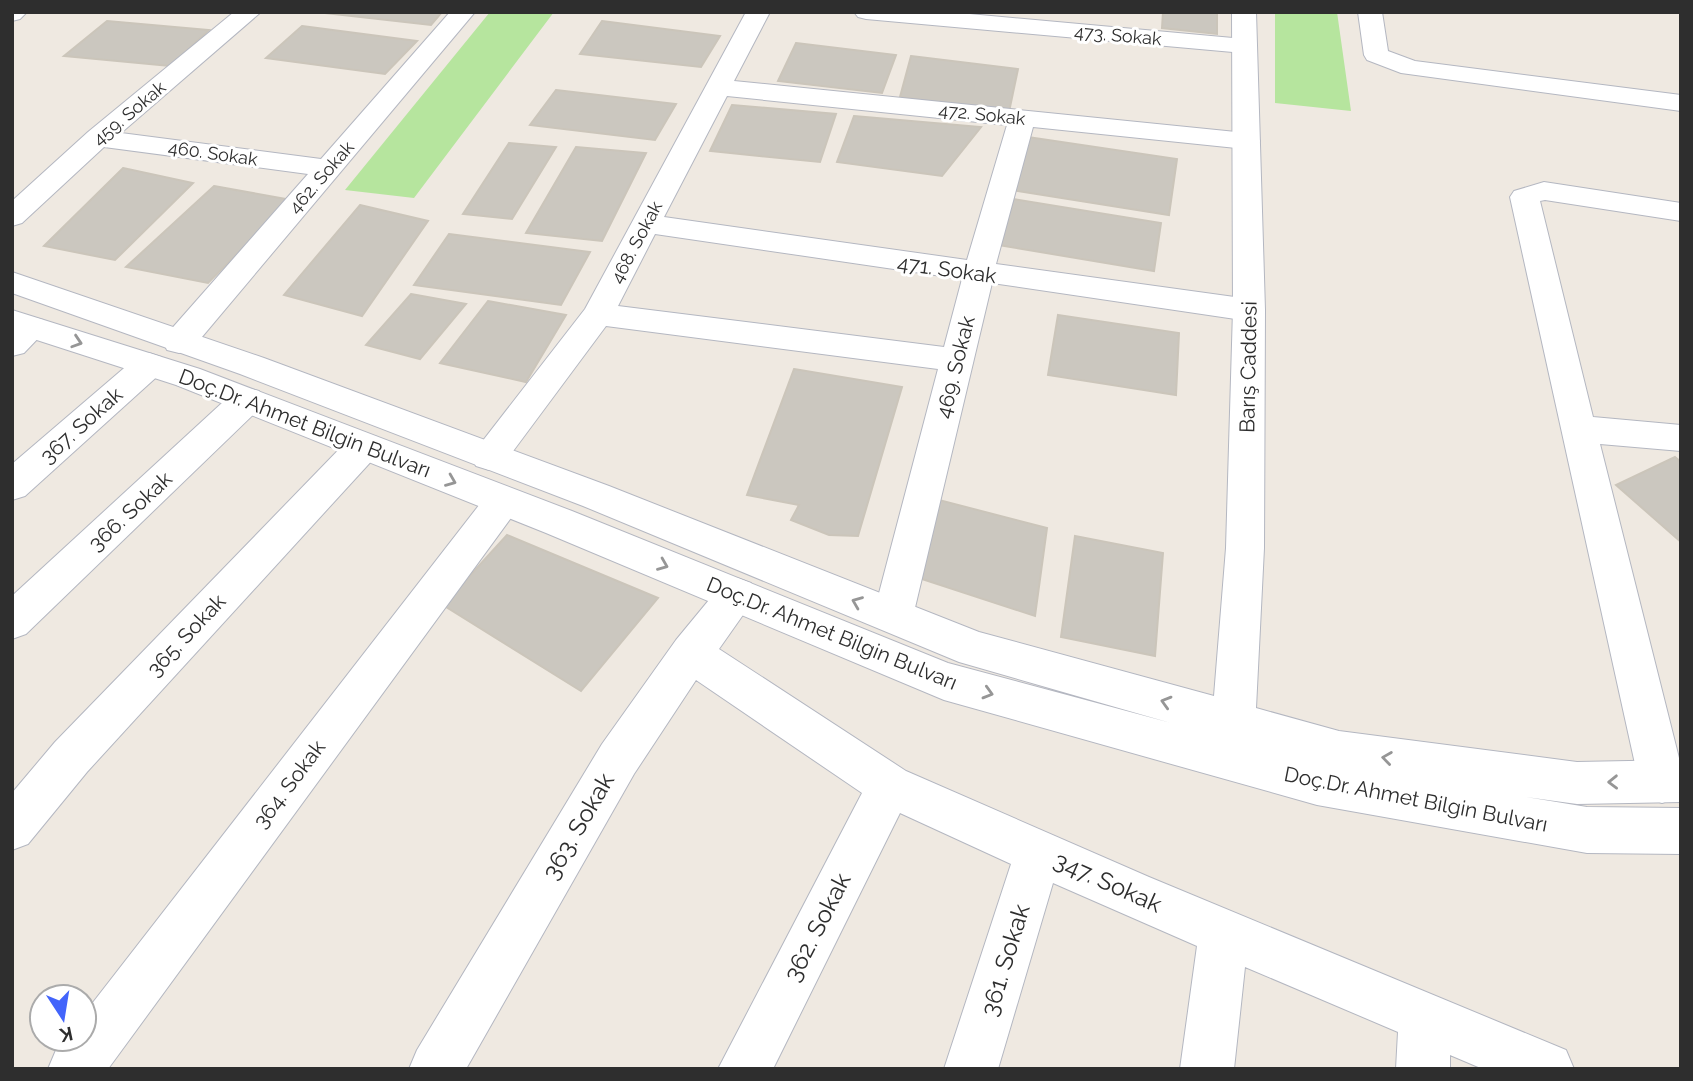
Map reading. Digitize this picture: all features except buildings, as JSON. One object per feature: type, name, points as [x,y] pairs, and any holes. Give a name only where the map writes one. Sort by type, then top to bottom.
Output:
[{"type":"street","name":"459. Sokak","points":[[12,217],[98,138],[249,12]]},
{"type":"street","name":"462. Sokak","points":[[164,354],[463,12]]},
{"type":"street","name":"468. Sokak","points":[[489,456],[598,314],[758,12]]},
{"type":"street","name":"473. Sokak","points":[[866,12],[1244,46]]},
{"type":"street","name":"Barış Caddesi","points":[[1234,722],[1245,548],[1249,310],[1244,12]]},
{"type":"street","points":[[1370,12],[1377,55],[1409,68],[1681,103]]},
{"type":"street","name":"472. Sokak","points":[[718,87],[1246,141]]},
{"type":"street","name":"469. Sokak","points":[[893,616],[979,273],[1022,119]]},
{"type":"street","name":"460. Sokak","points":[[98,138],[328,169]]},
{"type":"street","points":[[1672,781],[1579,429],[1524,197],[1544,191],[1681,212]]},
{"type":"street","name":"471. Sokak","points":[[646,224],[1249,310]]},
{"type":"street","name":"Doç.Dr. Ahmet Bilgin Bulvarı","points":[[12,282],[164,354],[247,400],[737,595],[944,681],[1317,784],[1587,831],[1681,831]]},
{"type":"street","points":[[598,314],[957,360]]},
{"type":"street","name":"Doç.Dr. Ahmet Bilgin Bulvarı","points":[[19,331],[252,366],[596,496],[974,649],[1339,751],[1577,783],[1672,781]]},
{"type":"street","name":"367. Sokak","points":[[12,486],[164,354]]},
{"type":"street","name":"366. Sokak","points":[[12,622],[247,400]]},
{"type":"street","points":[[1579,429],[1681,438]]},
{"type":"street","name":"365. Sokak","points":[[12,828],[71,757],[364,446]]},
{"type":"street","name":"364. Sokak","points":[[75,1069],[503,501]]},
{"type":"street","name":"363. Sokak","points":[[436,1069],[618,759],[691,653],[737,595]]},
{"type":"street","name":"347. Sokak","points":[[691,653],[890,786],[1224,933],[1547,1069]]},
{"type":"street","name":"362. Sokak","points":[[745,1069],[890,786]]},
{"type":"street","name":"361. Sokak","points":[[971,1069],[1038,852]]},
{"type":"street","points":[[1207,1069],[1224,933]]},
{"type":"street","points":[[1423,1069],[1425,1017]]},
{"type":"green space","points":[[490,12],[554,12],[414,198],[345,190]]},
{"type":"green space","points":[[1275,12],[1337,12],[1351,111],[1275,103]]}]
